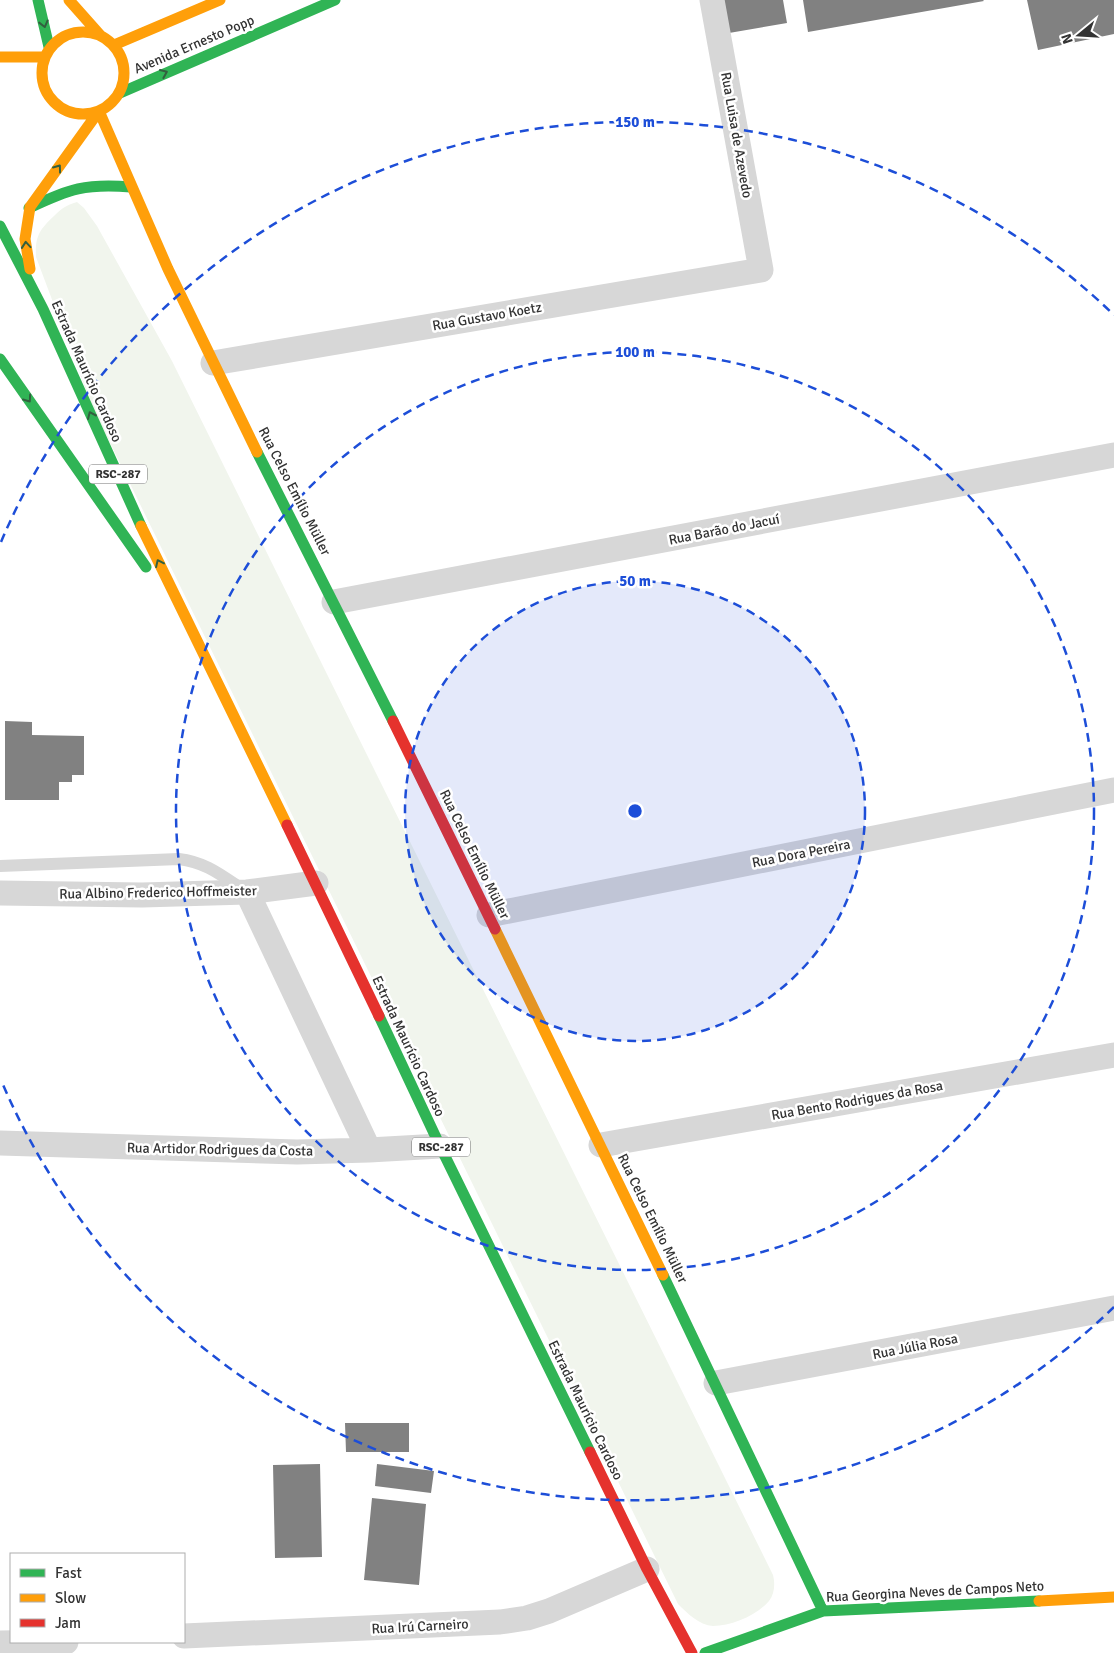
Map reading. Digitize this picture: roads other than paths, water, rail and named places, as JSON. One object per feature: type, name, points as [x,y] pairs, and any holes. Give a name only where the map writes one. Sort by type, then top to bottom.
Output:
[{"type":"main road","points":[[38,0],[50,47]]},
{"type":"main road","points":[[69,0],[100,35],[114,45],[123,62],[124,78],[120,93],[110,105],[99,111],[78,114],[61,108],[48,97],[40,74],[42,57],[64,35],[82,31],[100,35]]},
{"type":"main road","points":[[114,45],[220,0]]},
{"type":"main road","name":"Avenida Ernesto Popp","points":[[120,93],[335,0]]},
{"type":"main road","points":[[0,58],[42,57]]},
{"type":"main road","points":[[43,309],[27,259],[25,239],[30,207],[99,111]]},
{"type":"main road","name":"Rua Celso Emílio Müller","points":[[99,111],[131,187],[212,363],[334,602],[489,915],[716,1383],[823,1611]]},
{"type":"main road","points":[[6,222],[30,207],[68,191],[98,185],[131,187]]},
{"type":"main road","name":"Estrada Maurício Cardoso","points":[[6,222],[142,529],[316,883],[440,1146],[647,1569],[692,1653]]},
{"type":"main road","name":"Estrada Maurício Cardoso","points":[[0,359],[195,639]]},
{"type":"main road","name":"Rua Georgina Neves de Campos Neto","points":[[705,1653],[823,1611],[1114,1597]]},
{"type":"street","name":"Rua Luisa de Azevedo","points":[[712,0],[761,270]]},
{"type":"street","name":"Rua Gustavo Koetz","points":[[212,363],[761,270]]},
{"type":"street","name":"Rua Barão do Jacuí","points":[[334,602],[1114,455]]},
{"type":"street","name":"Rua Dora Pereira","points":[[489,915],[1114,790]]},
{"type":"street","name":"Rua Albino Frederico Hoffmeister","points":[[0,893],[142,895],[247,892],[316,883]]},
{"type":"street","points":[[247,892],[369,1150]]},
{"type":"street","name":"Rua Bento Rodrigues da Rosa","points":[[601,1145],[1114,1055]]},
{"type":"street","name":"Rua Artidor Rodrigues da Costa","points":[[0,1142],[297,1152],[440,1146]]},
{"type":"street","name":"Rua Júlia Rosa","points":[[716,1383],[1114,1308]]},
{"type":"street","name":"Rua Irú Carneiro","points":[[185,1636],[500,1622],[527,1618],[549,1611],[647,1569]]},
{"type":"street","points":[[0,1643],[24,1648],[59,1643]]},
{"type":"lane","points":[[0,866],[179,859],[208,866],[247,892]]}]
